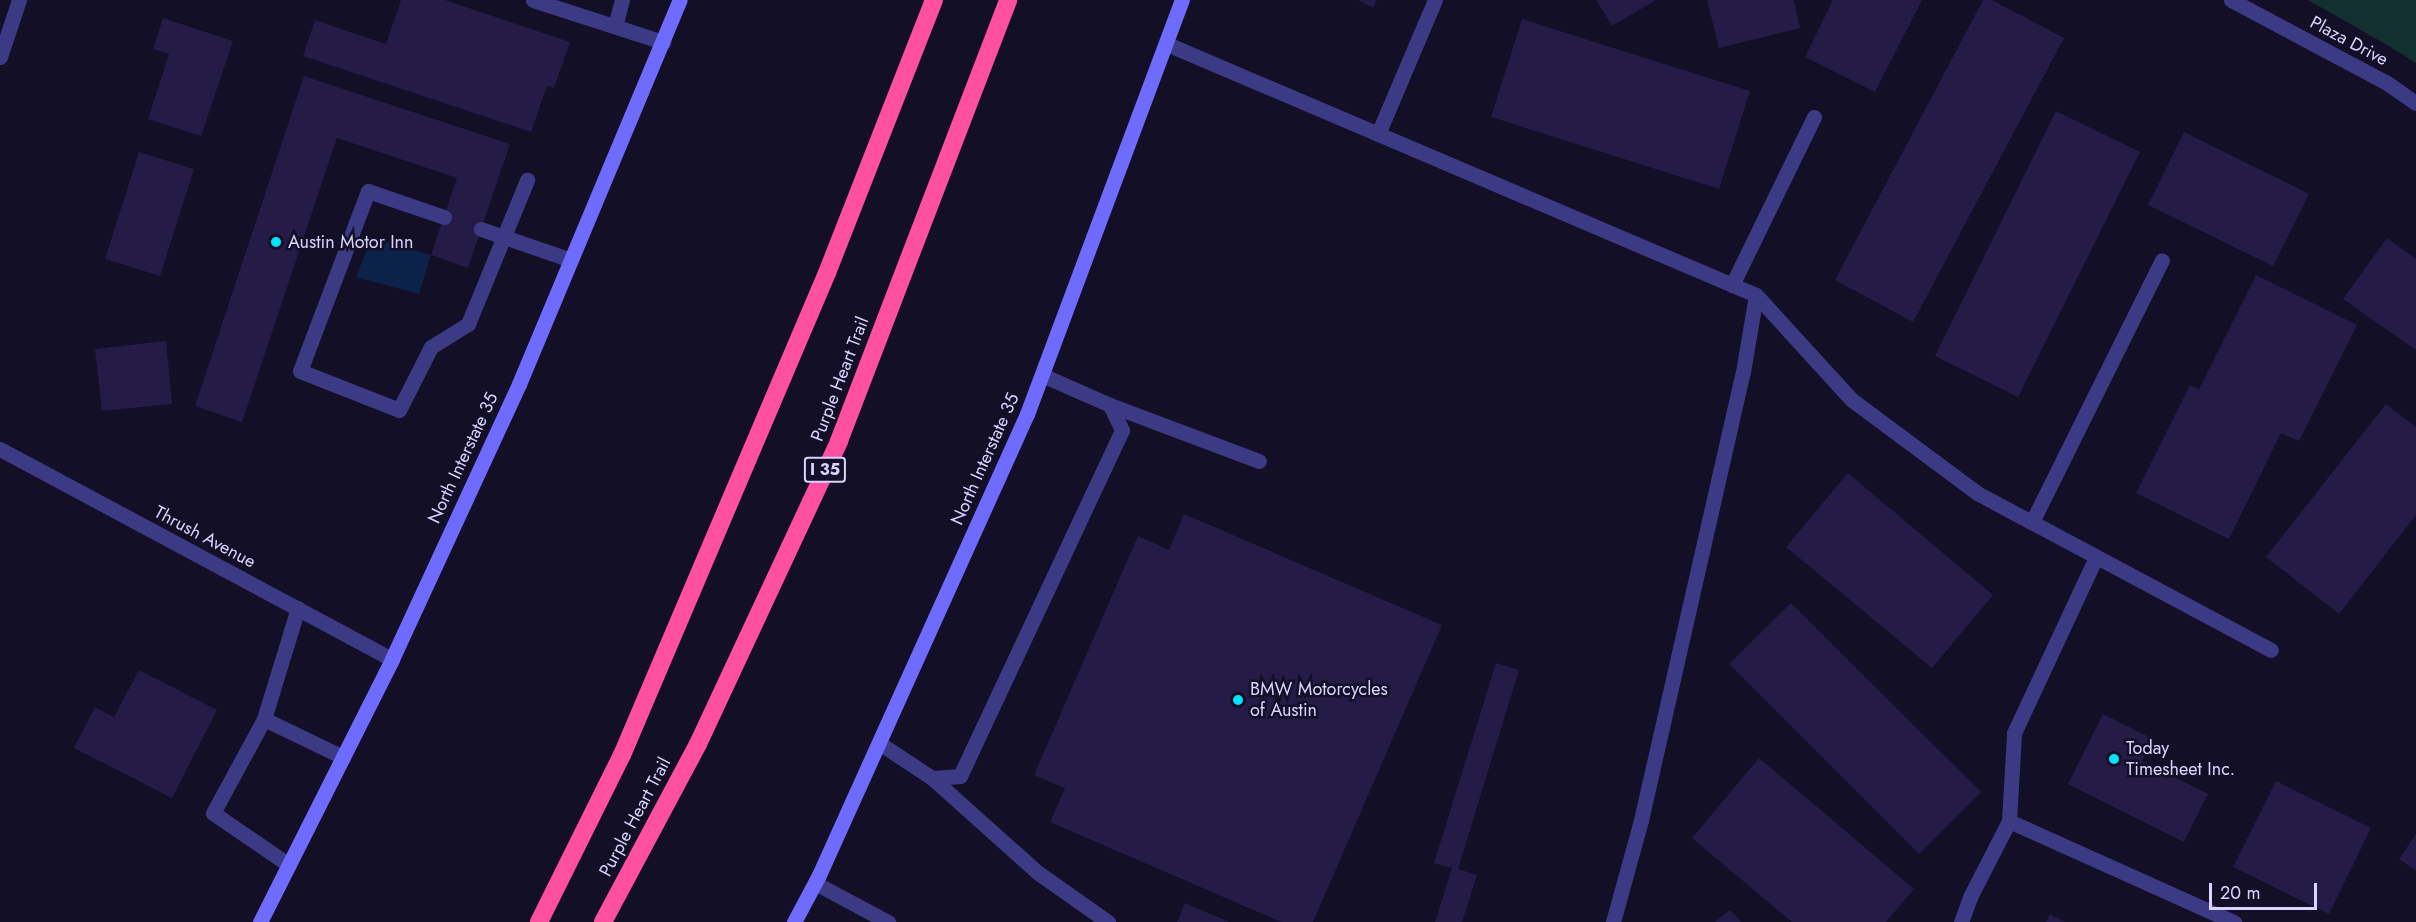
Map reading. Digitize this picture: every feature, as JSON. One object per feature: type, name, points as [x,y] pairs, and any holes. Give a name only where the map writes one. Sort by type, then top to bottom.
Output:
[{"type":"highway","name":"Purple Heart Trail","points":[[539,922],[627,745],[827,273],[934,0]]},
{"type":"highway","name":"Purple Heart Trail","points":[[603,922],[698,744],[839,441],[1008,0]]},
{"type":"main road","name":"North Interstate 35","points":[[260,922],[392,659],[519,384],[680,0]]},
{"type":"main road","name":"North Interstate 35","points":[[794,922],[815,883],[1027,414],[1182,0]]},
{"type":"street","points":[[0,57],[19,0]]},
{"type":"street","points":[[533,0],[663,42]]},
{"type":"street","points":[[615,26],[622,0]]},
{"type":"street","points":[[1378,134],[1435,0]]},
{"type":"street","name":"Plaza Drive","points":[[2230,0],[2387,84],[2416,103]]},
{"type":"street","points":[[1167,44],[1756,295],[1852,400],[1977,493],[2271,650]]},
{"type":"street","points":[[1732,285],[1814,117]]},
{"type":"street","points":[[444,217],[368,191],[300,371],[399,410],[431,347],[468,324],[527,180]]},
{"type":"street","points":[[481,229],[571,260]]},
{"type":"street","points":[[2032,522],[2162,260]]},
{"type":"street","points":[[1613,922],[1646,797],[1743,372],[1756,295]]},
{"type":"street","points":[[1042,375],[1110,405],[1259,461]]},
{"type":"street","points":[[932,778],[960,776],[1122,430],[1110,405]]},
{"type":"street","name":"Thrush Avenue","points":[[0,449],[392,659]]},
{"type":"street","points":[[1961,922],[1970,897],[2009,821],[2014,734],[2096,557]]},
{"type":"street","points":[[289,865],[213,813],[264,719],[298,608]]},
{"type":"street","points":[[264,719],[343,757]]},
{"type":"street","points":[[879,743],[932,778],[1037,872],[1108,922]]},
{"type":"street","points":[[2009,821],[2234,922]]},
{"type":"street","points":[[815,883],[886,922]]},
{"type":"green space","points":[[2308,0],[2416,0],[2416,63],[2387,45]]},
{"type":"water","points":[[372,237],[431,255],[419,294],[356,277]]},
{"type":"building","points":[[401,0],[445,0],[570,42],[554,88],[547,86],[531,132],[303,56],[315,20],[386,44]]},
{"type":"building","points":[[1358,0],[1377,0],[1373,8]]},
{"type":"building","points":[[1596,0],[1656,0],[1612,26]]},
{"type":"building","points":[[1707,0],[1794,0],[1800,28],[1719,48]]},
{"type":"building","points":[[1833,0],[1922,0],[1875,92],[1805,57]]},
{"type":"building","points":[[1983,0],[1992,0],[2064,38],[1913,322],[1835,280]]},
{"type":"building","points":[[163,18],[233,41],[201,136],[148,119],[169,54],[153,49]]},
{"type":"building","points":[[1522,19],[1750,91],[1719,189],[1491,117]]},
{"type":"building","name":"Austin Motor Inn","points":[[304,76],[510,144],[468,268],[431,255],[457,178],[337,138],[242,422],[195,406]]},
{"type":"building","points":[[2056,111],[2140,152],[2018,397],[1935,356]]},
{"type":"building","points":[[2184,132],[2309,194],[2273,266],[2148,205]]},
{"type":"building","points":[[139,152],[194,169],[160,276],[105,259]]},
{"type":"building","points":[[2387,238],[2416,259],[2416,350],[2343,299]]},
{"type":"building","points":[[2256,275],[2357,325],[2299,441],[2281,433],[2229,539],[2136,493],[2190,385],[2199,389]]},
{"type":"building","points":[[166,341],[172,404],[102,411],[95,349]]},
{"type":"building","points":[[2386,404],[2416,427],[2416,515],[2339,614],[2266,557]]},
{"type":"building","points":[[1848,473],[1993,595],[1932,668],[1786,547]]},
{"type":"building","name":"BMW Motorcycles of Austin","points":[[1184,514],[1442,625],[1313,922],[1281,922],[1050,822],[1065,788],[1034,775],[1138,536],[1169,550]]},
{"type":"building","points":[[1791,603],[1981,792],[1919,854],[1729,664]]},
{"type":"building","points":[[1496,663],[1519,670],[1458,869],[1477,875],[1462,922],[1435,922],[1452,868],[1434,863]]},
{"type":"building","points":[[139,670],[217,710],[172,798],[74,748],[95,707],[114,717]]},
{"type":"building","points":[[2103,714],[2153,739],[2142,761],[2208,794],[2184,842],[2068,784]]},
{"type":"building","points":[[1759,758],[1914,889],[1886,922],[1792,922],[1692,838]]},
{"type":"building","points":[[2276,781],[2371,828],[2329,914],[2233,867]]},
{"type":"building","points":[[2416,834],[2416,871],[2399,859]]},
{"type":"building","points":[[1185,903],[1229,922],[1177,922]]},
{"type":"building","points":[[1730,910],[1741,922],[1715,922]]},
{"type":"building","points":[[2050,914],[2065,922],[2046,922]]},
{"type":"place","name":"Austin Motor Inn","points":[[276,242]]},
{"type":"place","name":"BMW Motorcycles of Austin","points":[[1238,700]]},
{"type":"place","name":"Today Timesheet Inc.","points":[[2114,759]]}]
